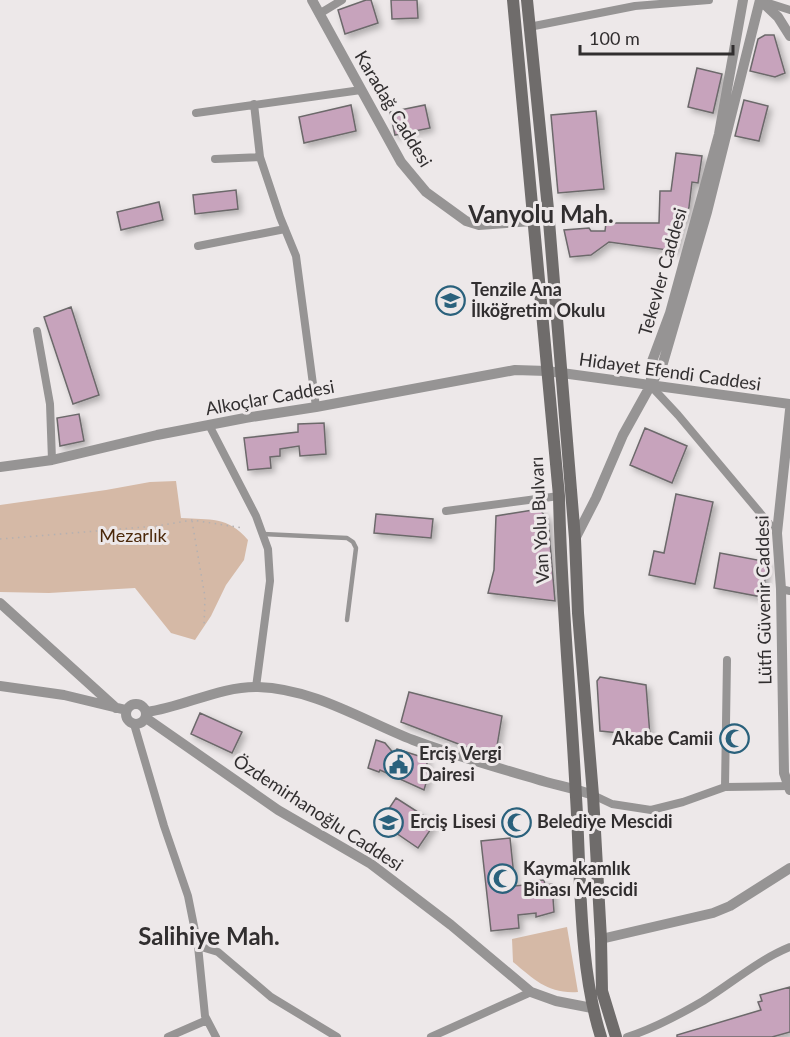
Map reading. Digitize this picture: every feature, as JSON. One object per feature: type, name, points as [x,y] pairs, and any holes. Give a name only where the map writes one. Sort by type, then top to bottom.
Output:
[{"type":"main road","name":"Van Yolu Bulvarı","points":[[513,0],[559,496],[560,564],[584,926],[592,1008],[601,1037]]},
{"type":"main road","points":[[527,0],[548,209],[575,539],[578,613],[593,795],[602,991],[616,1037]]},
{"type":"street","name":"Karadağ Caddesi","points":[[312,0],[401,162],[426,192],[448,210],[466,221],[479,225],[533,221]]},
{"type":"street","points":[[319,14],[342,0]]},
{"type":"street","points":[[530,27],[635,3],[709,0]]},
{"type":"street","name":"Tekevler Caddesi","points":[[575,539],[596,498],[622,435],[650,385],[651,364],[670,313],[719,134],[743,0]]},
{"type":"street","points":[[760,0],[707,212],[674,331],[663,363],[650,385],[777,533]]},
{"type":"street","points":[[760,0],[790,10]]},
{"type":"street","points":[[760,0],[778,17],[790,36]]},
{"type":"street","points":[[196,112],[361,90]]},
{"type":"street","points":[[254,104],[260,158],[296,256],[316,406]]},
{"type":"street","points":[[215,159],[260,158]]},
{"type":"street","points":[[198,246],[285,229]]},
{"type":"street","points":[[37,331],[50,404],[52,460]]},
{"type":"street","name":"Alkoçlar Caddesi","points":[[0,468],[52,460],[209,425],[515,370],[547,371]]},
{"type":"street","name":"Hidayet Efendi Caddesi","points":[[547,371],[790,404]]},
{"type":"street","name":"Lütfi Güvenir Caddesi","points":[[789,788],[784,773],[783,755],[785,590],[777,533],[790,410]]},
{"type":"street","points":[[209,425],[256,516],[268,549],[270,581],[256,687]]},
{"type":"street","points":[[446,511],[559,496]]},
{"type":"street","points":[[0,603],[121,709],[128,720],[134,724],[164,826],[188,896],[198,946],[205,1016],[216,1037]]},
{"type":"street","points":[[725,788],[728,660]]},
{"type":"street","points":[[0,686],[64,695],[121,709],[137,703],[143,706],[146,715]]},
{"type":"street","points":[[134,724],[141,723],[146,715],[228,691],[256,687],[324,700],[414,740],[536,779],[576,789],[612,804],[651,810],[725,788],[789,788]]},
{"type":"street","name":"Özdemirhanoğlu Caddesi","points":[[146,715],[278,810],[370,864],[452,925],[531,992],[556,1001],[592,1008]]},
{"type":"street","points":[[601,939],[713,913],[730,906],[790,868]]},
{"type":"street","points":[[198,946],[218,952],[271,997],[337,1037]]},
{"type":"street","points":[[627,1037],[659,1024],[703,1000],[765,959],[790,947]]},
{"type":"street","points":[[430,1037],[531,992]]},
{"type":"street","points":[[168,1037],[207,1020]]},
{"type":"lane","points":[[263,534],[347,538],[353,542],[356,548],[347,620]]},
{"type":"path","points":[[0,539],[157,526],[192,520],[243,528]]},
{"type":"path","points":[[192,520],[205,597],[204,627]]},
{"type":"green space","name":"Mezarlık","points":[[176,481],[181,518],[226,523],[241,532],[248,540],[244,560],[226,585],[211,616],[195,640],[171,633],[135,588],[49,593],[0,592],[0,505],[150,482]]},
{"type":"green space","points":[[567,927],[578,992],[558,991],[550,988],[535,980],[513,962],[512,939]]},
{"type":"building","points":[[371,0],[378,23],[345,34],[338,10]]},
{"type":"building","points":[[391,0],[417,0],[418,18],[392,19]]},
{"type":"building","points":[[765,35],[774,35],[785,73],[775,77],[750,71],[758,39]]},
{"type":"building","points":[[697,68],[722,74],[713,113],[688,107]]},
{"type":"building","points":[[744,100],[768,106],[759,141],[735,136]]},
{"type":"building","points":[[351,105],[356,131],[304,143],[299,117]]},
{"type":"building","points":[[425,105],[430,128],[395,135],[390,112]]},
{"type":"building","points":[[596,111],[604,189],[558,193],[551,115]]},
{"type":"building","points":[[676,153],[702,156],[698,183],[692,182],[689,207],[683,219],[675,251],[609,242],[591,255],[570,257],[564,230],[589,228],[591,231],[605,231],[606,223],[659,223],[660,191],[671,191]]},
{"type":"building","points":[[236,190],[238,209],[195,214],[193,195]]},
{"type":"building","points":[[159,202],[163,220],[121,230],[117,212]]},
{"type":"building","points":[[71,307],[99,395],[73,404],[44,317]]},
{"type":"building","points":[[79,414],[84,441],[60,446],[57,418]]},
{"type":"building","points":[[324,423],[326,454],[300,456],[299,446],[280,449],[280,456],[270,457],[271,468],[248,470],[244,438],[298,432],[298,424]]},
{"type":"building","points":[[645,428],[687,446],[672,483],[630,465]]},
{"type":"building","points":[[676,494],[713,502],[695,584],[649,575],[654,551],[664,553]]},
{"type":"building","points":[[539,509],[548,519],[555,601],[488,593],[494,570],[496,516]]},
{"type":"building","points":[[376,514],[433,519],[431,538],[374,533]]},
{"type":"building","points":[[720,553],[768,562],[762,597],[714,588]]},
{"type":"building","points":[[600,677],[646,685],[650,736],[600,731],[597,681]]},
{"type":"building","points":[[409,692],[502,716],[495,758],[401,722]]},
{"type":"building","points":[[200,713],[242,732],[232,753],[191,734]]},
{"type":"building","name":"Erciş Vergi Dairesi","points":[[376,740],[385,743],[395,755],[397,749],[428,759],[425,772],[429,773],[424,790],[380,770],[379,772],[368,768]]},
{"type":"building","points":[[396,798],[435,823],[418,848],[380,822]]},
{"type":"building","points":[[510,838],[515,886],[544,880],[545,885],[552,884],[554,912],[536,917],[536,913],[518,915],[519,928],[491,931],[481,841]]},
{"type":"building","points":[[790,987],[790,1032],[772,1037],[677,1037],[677,1035],[761,1010],[758,1002],[762,1001],[760,995]]},
{"type":"place","name":"Tenzile Ana İlköğretim Okulu","points":[[450,300]]},
{"type":"place","name":"Akabe Camii","points":[[734,739]]},
{"type":"place","name":"Erciş Vergi Dairesi","points":[[398,764]]},
{"type":"place","name":"Erciş Lisesi","points":[[389,822]]},
{"type":"place","name":"Belediye Mescidi","points":[[516,822]]},
{"type":"place","name":"Kaymakamlık Binası Mescidi","points":[[502,879]]},
{"type":"district","name":"Vanyolu Mah.","points":[[541,215]]},
{"type":"district","name":"Salihiye Mah.","points":[[209,937]]}]
